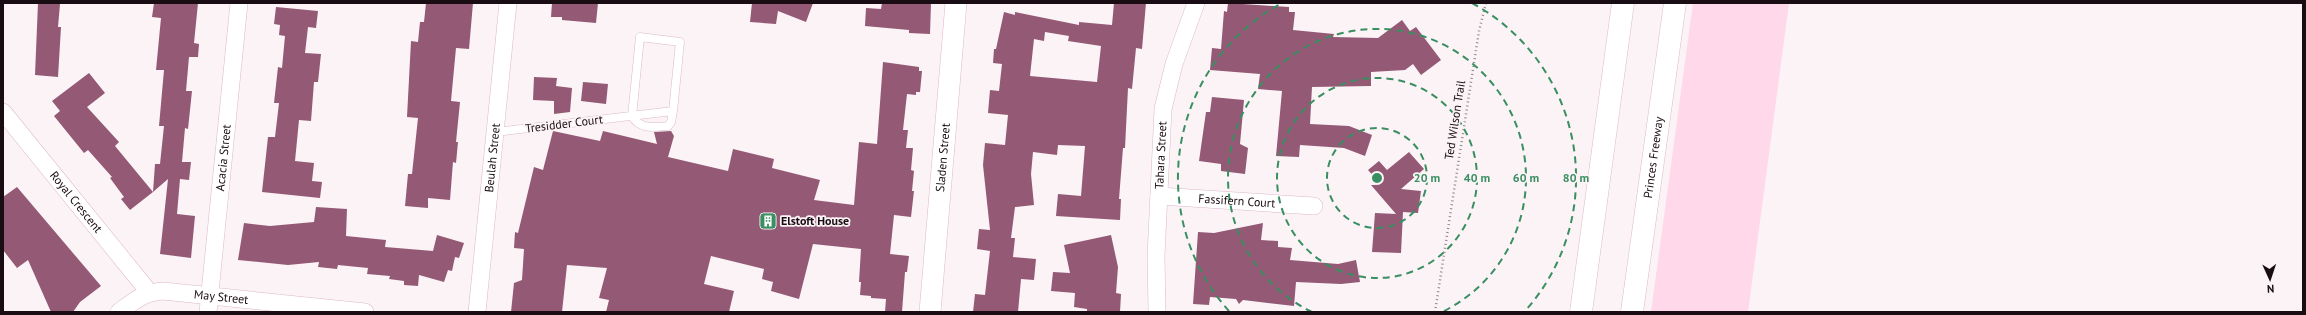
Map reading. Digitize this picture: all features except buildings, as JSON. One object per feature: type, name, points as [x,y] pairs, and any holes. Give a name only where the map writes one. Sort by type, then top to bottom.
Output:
[{"type":"highway","points":[[1581,312],[1623,3]]},
{"type":"highway","name":"Princes Freeway","points":[[1632,312],[1675,3]]},
{"type":"street","name":"Acacia Street","points":[[209,304],[239,3]]},
{"type":"street","name":"Beulah Street","points":[[477,312],[508,3]]},
{"type":"street","name":"Sladen Street","points":[[930,312],[956,3]]},
{"type":"street","name":"Tahara Street","points":[[1157,312],[1156,256],[1163,109],[1174,64],[1196,3]]},
{"type":"street","name":"Royal Crescent","points":[[3,112],[149,292]]},
{"type":"street","name":"Fassifern Court","points":[[1159,196],[1314,206]]},
{"type":"street","name":"May Street","points":[[149,292],[163,291],[209,304],[365,312]]},
{"type":"street","points":[[120,312],[136,298],[149,292]]},
{"type":"lane","points":[[640,37],[680,42],[672,121],[668,126],[647,127],[638,123],[632,116],[640,37]]},
{"type":"lane","name":"Tresidder Court","points":[[496,132],[673,110]]},
{"type":"path","name":"Ted Wilson Trail","points":[[1435,312],[1477,39],[1486,3]]},
{"type":"shaded area","points":[[1693,3],[1789,3],[1748,312],[1651,312]]},
{"type":"place","name":"Elstoft House","points":[[768,221]]}]
